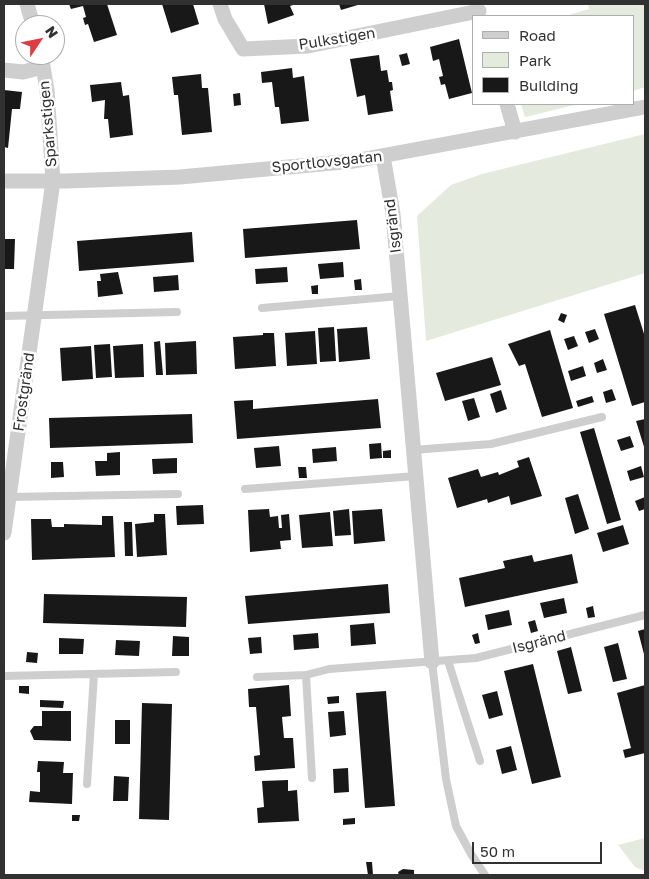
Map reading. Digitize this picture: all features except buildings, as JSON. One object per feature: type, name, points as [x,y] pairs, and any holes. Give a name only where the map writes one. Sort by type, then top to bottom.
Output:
[{"type":"street","name":"Pulkstigen","points":[[220,4],[224,19],[243,49],[308,46],[459,17],[479,10]]},
{"type":"street","name":"Sparkstigen","points":[[4,70],[23,72],[35,65]]},
{"type":"street","name":"Sparkstigen","points":[[42,65],[53,181]]},
{"type":"street","points":[[507,105],[515,132]]},
{"type":"street","name":"Sportlovsgatan","points":[[4,180],[53,181],[180,177],[354,161],[645,107]]},
{"type":"street","name":"Isgränd","points":[[383,156],[393,214],[432,662]]},
{"type":"street","name":"Frostgränd","points":[[4,533],[6,497],[53,181]]},
{"type":"lane","points":[[262,308],[400,296]]},
{"type":"lane","points":[[4,316],[34,317],[177,312]]},
{"type":"lane","points":[[414,450],[491,444],[602,417]]},
{"type":"lane","points":[[245,489],[416,476]]},
{"type":"lane","points":[[6,497],[178,494]]},
{"type":"lane","name":"Isgränd","points":[[258,677],[306,675],[329,669],[476,658],[645,615]]},
{"type":"lane","points":[[448,660],[480,762]]},
{"type":"lane","points":[[432,662],[446,779],[456,826],[485,875]]},
{"type":"lane","points":[[4,676],[176,672]]},
{"type":"lane","points":[[87,784],[94,674]]},
{"type":"lane","points":[[306,675],[312,778]]},
{"type":"green space","points":[[588,4],[645,4],[645,87],[634,91],[634,15],[568,15],[589,9]]},
{"type":"green space","points":[[521,105],[575,105],[525,117]]},
{"type":"green space","points":[[645,134],[645,273],[426,341],[417,216],[451,185],[482,174]]},
{"type":"green space","points":[[645,838],[645,871],[635,867],[618,845]]}]
